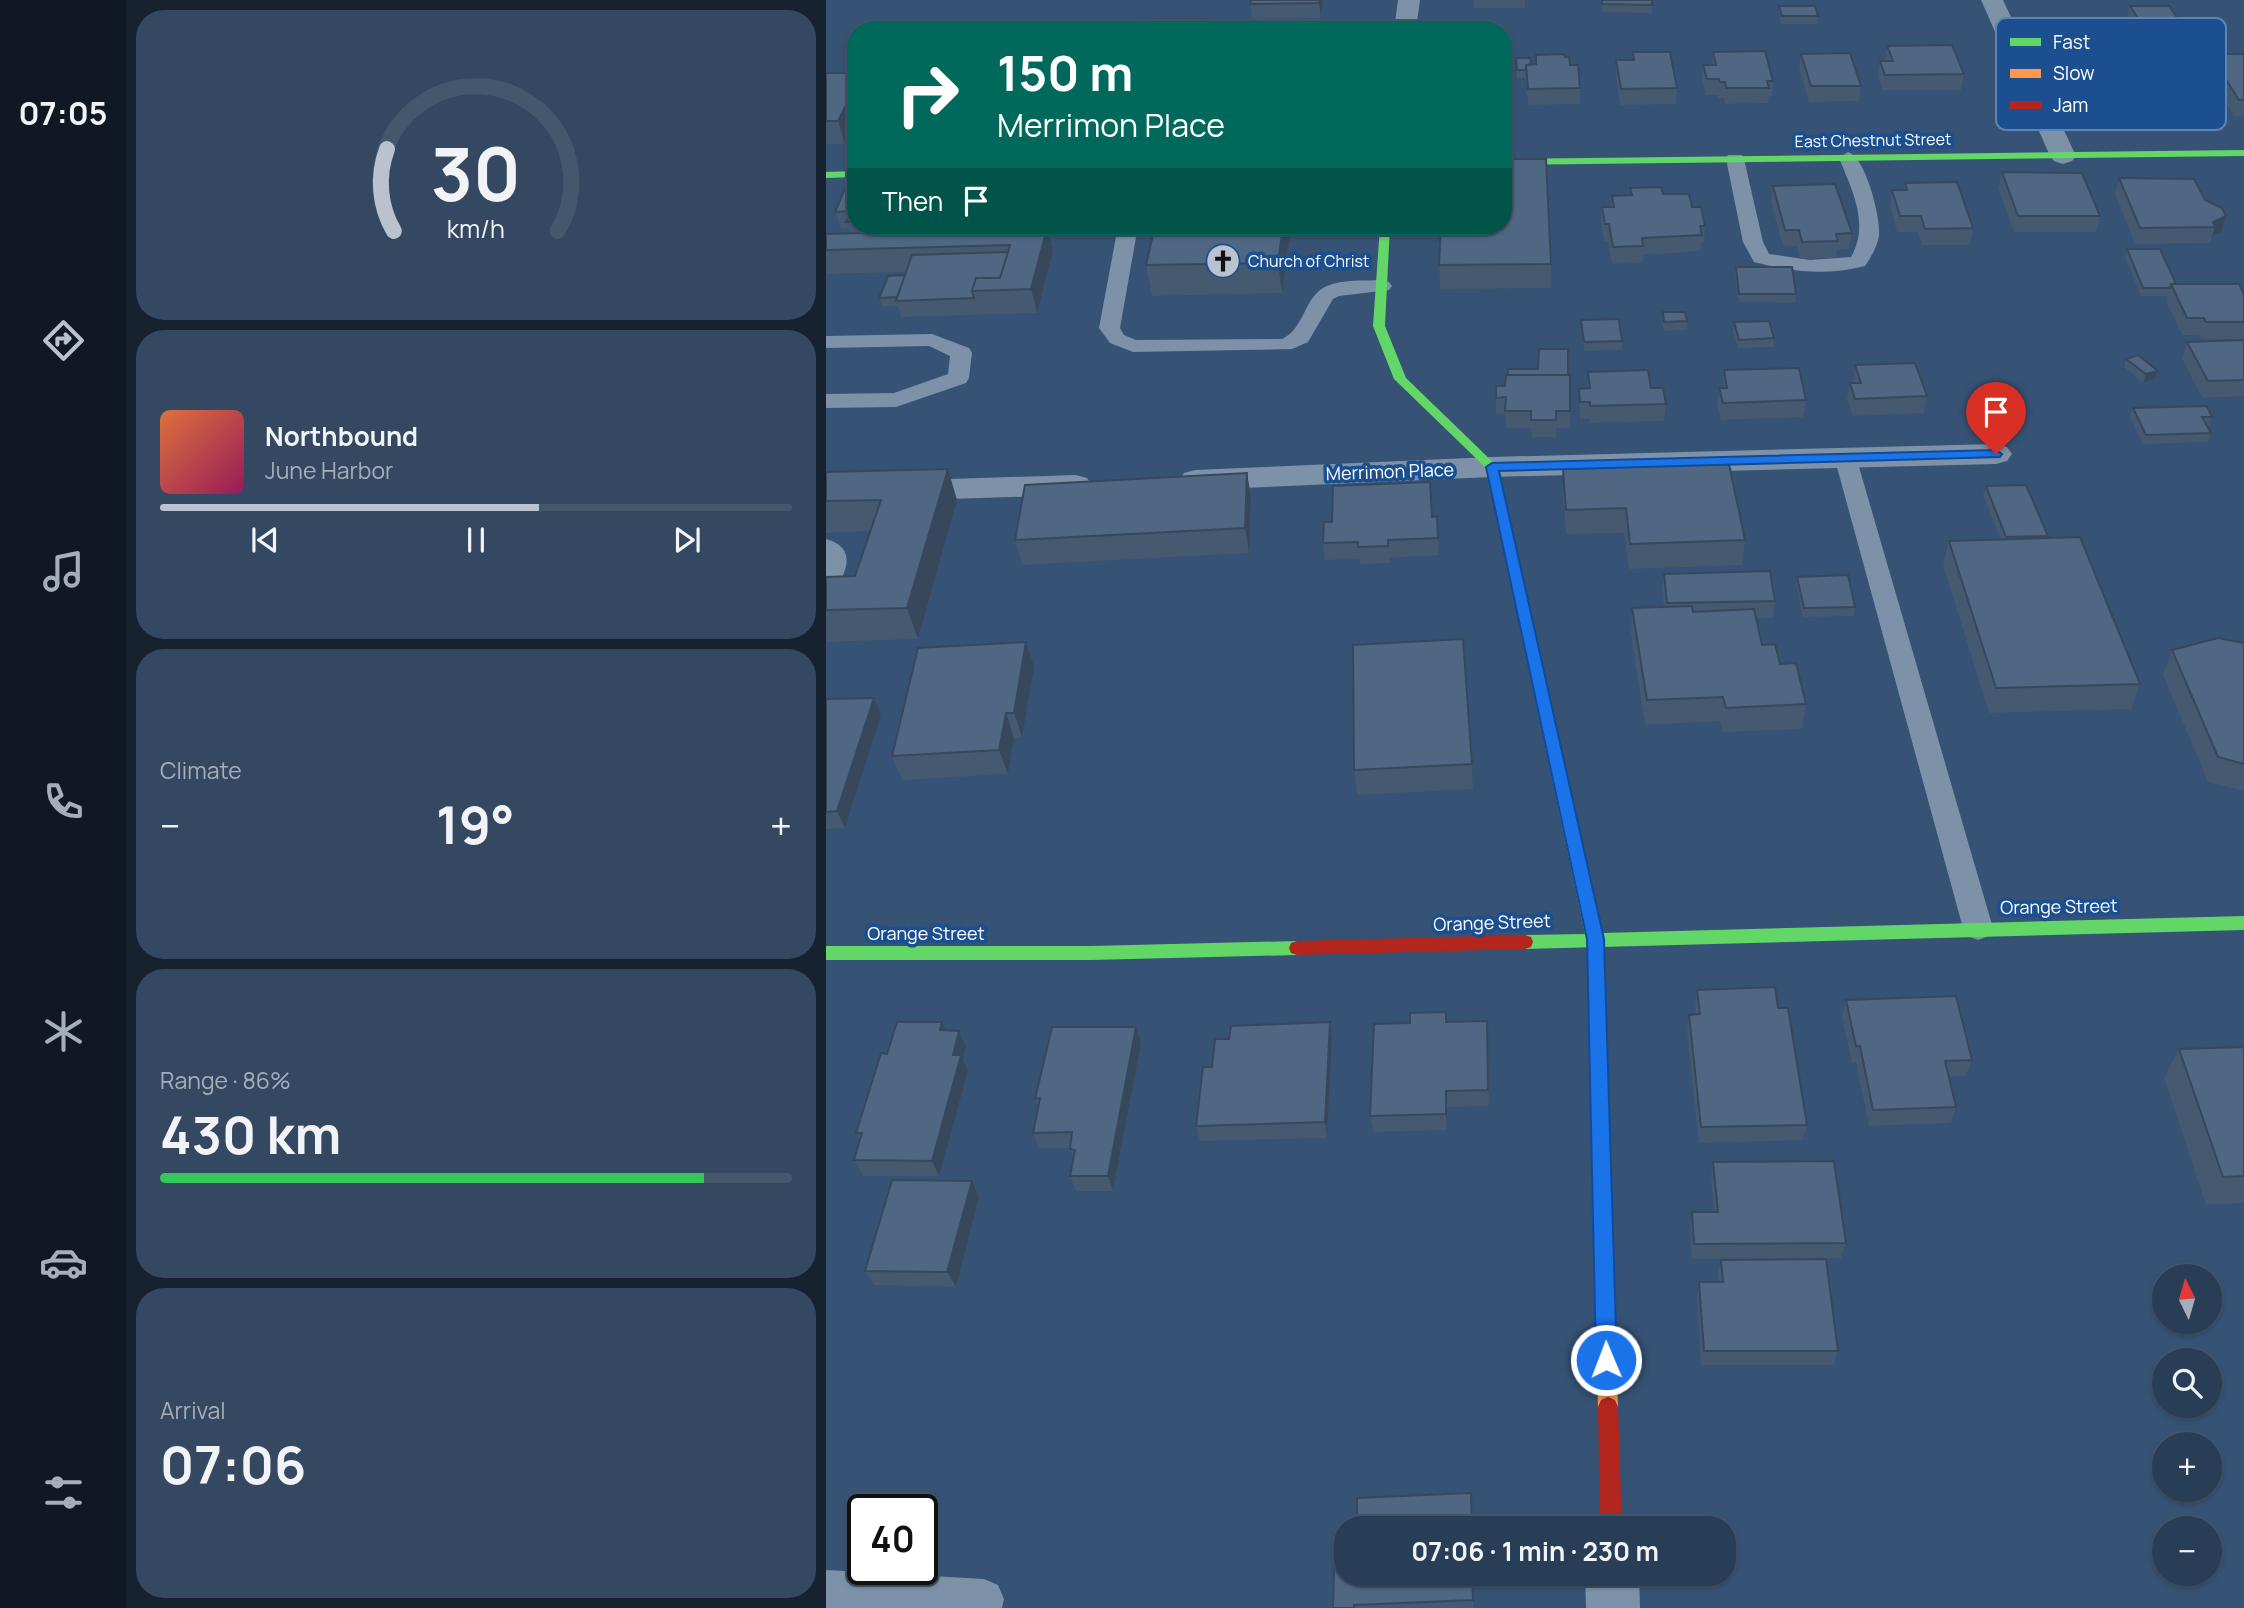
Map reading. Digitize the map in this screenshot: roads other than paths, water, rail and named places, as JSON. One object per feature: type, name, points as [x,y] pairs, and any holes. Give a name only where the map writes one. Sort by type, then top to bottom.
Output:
[{"type":"street","points":[[1406,21],[1409,0]]},
{"type":"street","points":[[1992,0],[2000,18]]},
{"type":"street","points":[[2051,130],[2063,156]]},
{"type":"street","name":"East Chestnut Street","points":[[1512,162],[2244,153]]},
{"type":"street","points":[[826,174],[847,174]]},
{"type":"street","points":[[1385,235],[1380,326],[1400,379],[1492,467],[1595,939],[1611,1516]]},
{"type":"street","name":"Merrimon Place","points":[[1170,481],[1492,467],[1846,460],[1996,454]]},
{"type":"street","points":[[826,493],[1101,484]]},
{"type":"street","name":"Orange Street","points":[[826,953],[1091,953],[2244,923]]},
{"type":"street","points":[[1612,1586],[1613,1608]]},
{"type":"lane","points":[[1735,159],[1753,242],[1761,258],[1786,264],[1829,268],[1858,262],[1868,248],[1871,220],[1848,158]]},
{"type":"lane","points":[[1126,235],[1109,328],[1116,339],[1133,346],[1285,345],[1301,338],[1325,295],[1334,290],[1382,286]]},
{"type":"lane","points":[[826,342],[932,340],[961,353],[958,378],[896,400],[826,401]]},
{"type":"lane","points":[[1846,460],[1978,928]]},
{"type":"lane","points":[[826,547],[834,550],[834,572],[826,583]]},
{"type":"lane","points":[[826,1590],[984,1599],[982,1608]]},
{"type":"place","name":"Church of Christ","points":[[1223,261]]}]
